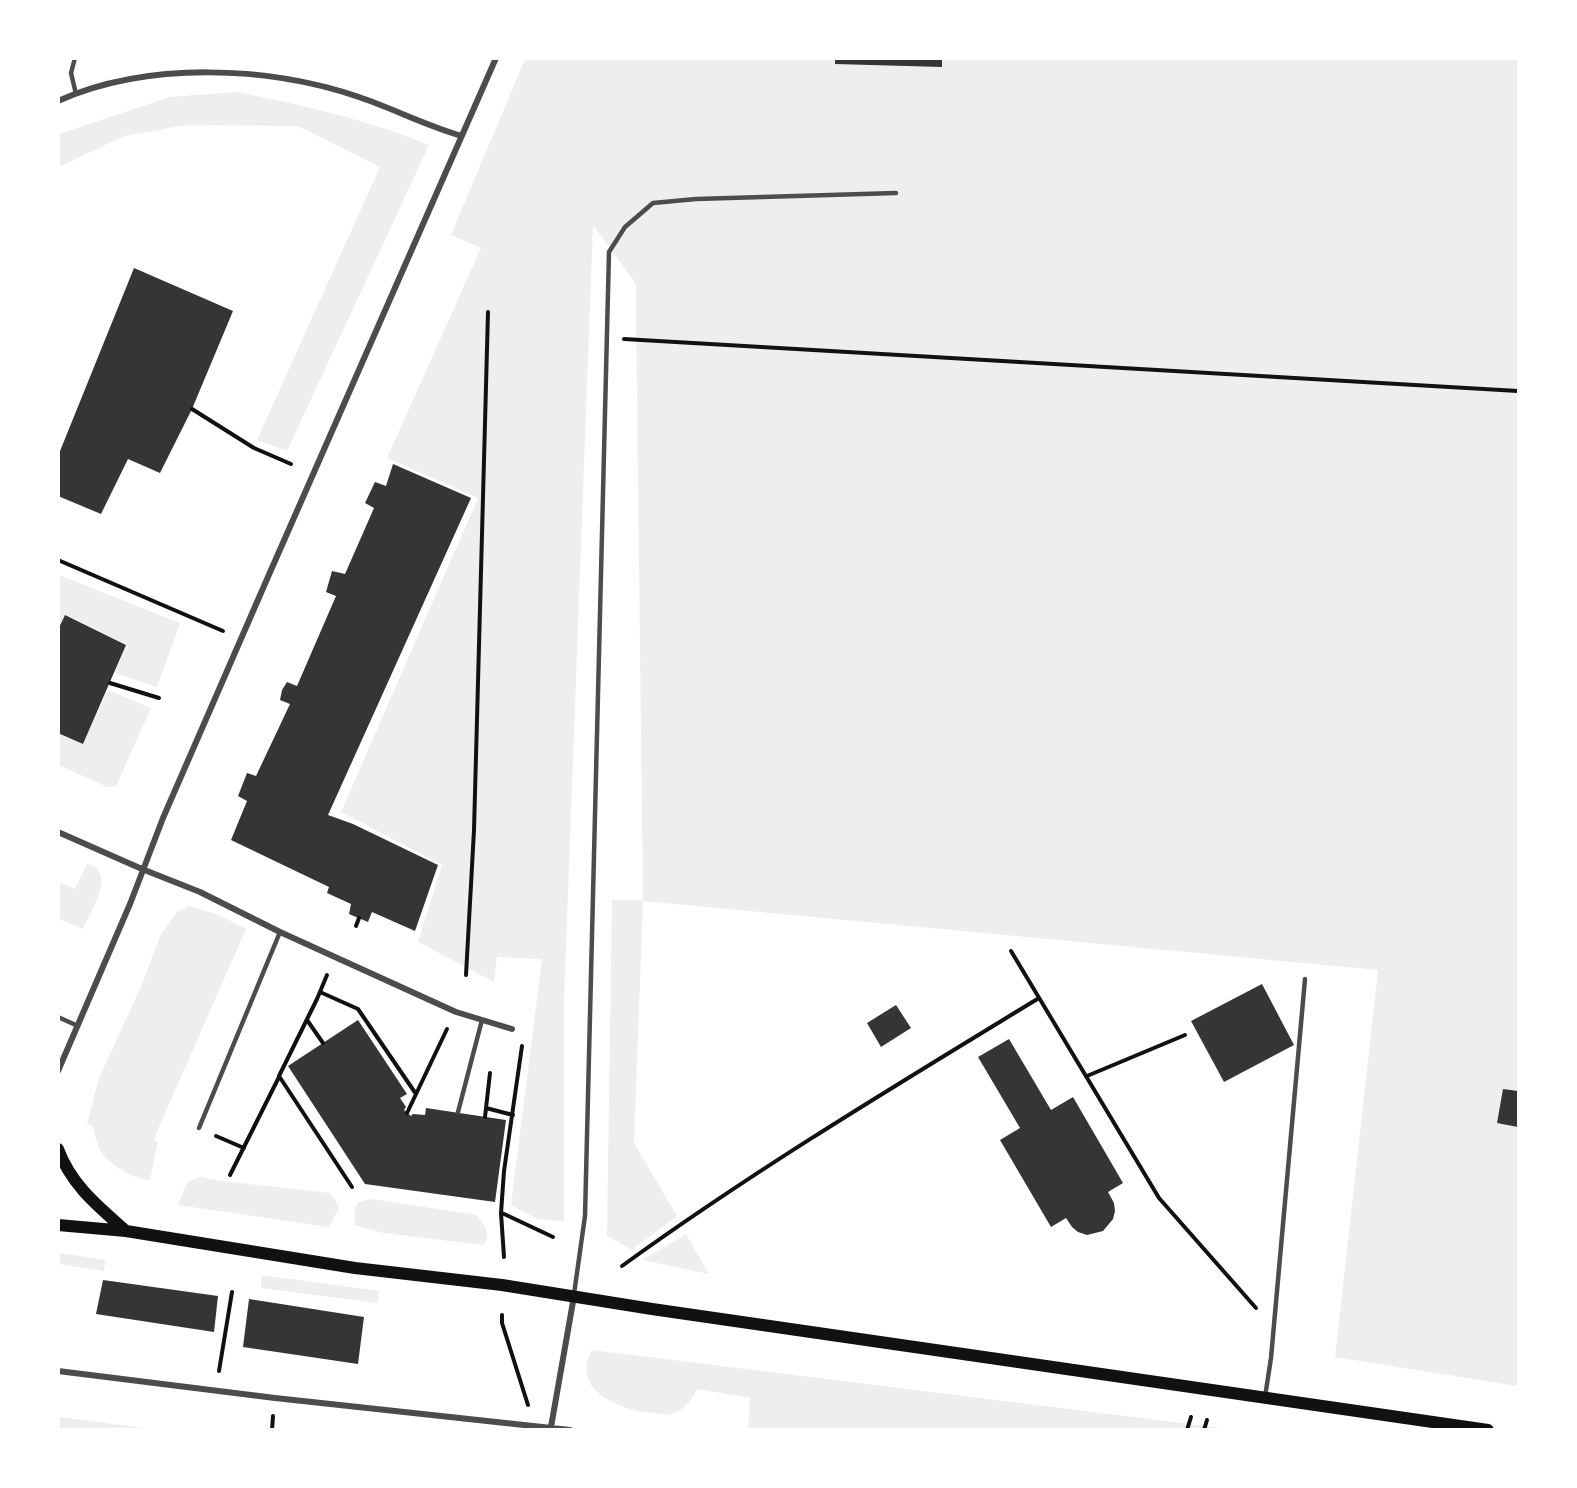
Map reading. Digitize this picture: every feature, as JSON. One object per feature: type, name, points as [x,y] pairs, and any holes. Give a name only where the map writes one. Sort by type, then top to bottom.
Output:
[{"type":"main road","points":[[58,1149],[62,1159],[88,1197],[126,1231]]},
{"type":"main road","points":[[58,1225],[126,1231],[354,1268],[574,1296],[1488,1430]]},
{"type":"street","points":[[58,1071],[241,639],[496,58]]},
{"type":"street","points":[[58,102],[106,84],[163,74],[218,73],[282,78],[359,97],[462,136]]},
{"type":"street","points":[[58,832],[200,892],[280,932],[456,1012],[512,1029]]},
{"type":"street","points":[[551,1426],[574,1296]]},
{"type":"street","points":[[58,1371],[215,1391],[551,1426],[570,1430]]},
{"type":"lane","points":[[75,58],[71,73],[76,94]]},
{"type":"lane","points":[[574,1296],[585,1216],[605,338],[609,252],[625,227],[652,203],[696,199],[896,193]]},
{"type":"lane","points":[[199,1128],[280,932]]},
{"type":"lane","points":[[1265,1397],[1274,1327],[1305,979]]},
{"type":"lane","points":[[58,1017],[78,1026]]},
{"type":"lane","points":[[458,1112],[482,1020]]},
{"type":"path","points":[[466,975],[474,830],[488,312]]},
{"type":"path","points":[[605,338],[1518,391]]},
{"type":"path","points":[[192,409],[254,448],[291,464]]},
{"type":"path","points":[[58,560],[241,639]]},
{"type":"path","points":[[110,683],[159,698]]},
{"type":"path","points":[[356,926],[359,918]]},
{"type":"path","points":[[1011,951],[1159,1198],[1274,1327]]},
{"type":"path","points":[[230,1175],[307,1020],[334,957]]},
{"type":"path","points":[[320,992],[358,1009],[416,1094]]},
{"type":"path","points":[[622,1266],[681,1224],[822,1131],[1039,998]]},
{"type":"path","points":[[407,1113],[456,1012]]},
{"type":"path","points":[[307,1020],[323,1043]]},
{"type":"path","points":[[504,1257],[501,1213],[504,1171],[523,1038],[512,1029]]},
{"type":"path","points":[[1087,1076],[1185,1035]]},
{"type":"path","points":[[279,1076],[352,1187]]},
{"type":"path","points":[[486,1108],[513,1115]]},
{"type":"path","points":[[199,1128],[244,1148]]},
{"type":"path","points":[[501,1213],[553,1237]]},
{"type":"path","points":[[215,1391],[232,1292]]},
{"type":"path","points":[[502,1315],[502,1323],[536,1425]]},
{"type":"path","points":[[1188,1430],[1191,1418]]},
{"type":"path","points":[[1204,1430],[1208,1420]]},
{"type":"shaded area","points":[[525,59],[1518,59],[1518,1386],[1335,1357],[1378,970],[643,901],[634,1143],[677,1216],[632,1250],[607,1236],[612,900],[643,900],[636,284],[593,225],[564,999],[564,1221],[537,1219],[511,1205],[542,959],[497,957],[494,982],[418,942],[442,865],[341,812],[478,498],[387,458],[481,248],[451,235]]},
{"type":"shaded area","points":[[236,92],[334,114],[429,145],[287,451],[257,440],[380,167],[298,126],[186,125],[124,136],[59,167],[59,134],[170,97]]},
{"type":"shaded area","points":[[59,575],[180,623],[157,687],[115,673],[126,644],[66,615],[59,630]]},
{"type":"shaded area","points":[[108,690],[151,708],[116,786],[107,787],[59,765],[59,733],[83,744]]},
{"type":"shaded area","points":[[87,864],[96,868],[101,883],[96,903],[83,929],[59,919],[59,882],[75,889]]},
{"type":"shaded area","points":[[189,906],[219,915],[246,929],[154,1140],[158,1142],[150,1180],[123,1171],[105,1157],[101,1152],[92,1125],[87,1124],[99,1078],[140,989],[161,934],[177,912]]},
{"type":"shaded area","points":[[200,1177],[330,1193],[339,1208],[329,1227],[178,1205],[187,1182]]},
{"type":"shaded area","points":[[372,1199],[476,1215],[486,1229],[486,1240],[483,1245],[383,1233],[355,1225],[354,1212],[358,1202]]},
{"type":"shaded area","points":[[686,1234],[709,1274],[642,1260]]},
{"type":"shaded area","points":[[59,1253],[105,1260],[104,1271],[59,1264]]},
{"type":"shaded area","points":[[261,1275],[379,1291],[378,1303],[261,1288]]},
{"type":"shaded area","points":[[592,1350],[1230,1429],[783,1430],[764,1427],[763,1429],[748,1429],[750,1398],[697,1389],[683,1408],[668,1414],[644,1412],[616,1404],[594,1388],[588,1377],[587,1365]]},
{"type":"shaded area","points":[[59,1417],[152,1429],[59,1429]]},
{"type":"building","points":[[835,58],[942,58],[942,67],[835,64]]},
{"type":"building","points":[[134,268],[233,311],[192,409],[160,473],[128,459],[101,514],[58,496],[58,456]]},
{"type":"building","points":[[393,464],[471,498],[328,815],[353,824],[438,865],[415,931],[372,912],[368,922],[349,914],[351,904],[327,893],[329,887],[231,840],[247,801],[238,796],[247,773],[256,776],[290,704],[280,700],[282,690],[287,682],[297,686],[336,596],[326,592],[332,571],[345,574],[374,508],[365,503],[375,482],[386,486]]},
{"type":"building","points":[[65,615],[126,645],[83,744],[58,733],[58,630]]},
{"type":"building","points":[[1262,984],[1294,1045],[1224,1082],[1191,1021]]},
{"type":"building","points":[[896,1005],[911,1028],[881,1047],[867,1023]]},
{"type":"building","points":[[358,1020],[407,1094],[400,1098],[406,1107],[404,1110],[411,1116],[413,1114],[425,1115],[426,1108],[506,1120],[495,1202],[365,1184],[288,1066]]},
{"type":"building","points":[[1009,1039],[1051,1110],[1073,1097],[1123,1183],[1108,1192],[1114,1203],[1115,1211],[1113,1219],[1103,1231],[1087,1235],[1078,1232],[1066,1218],[1051,1227],[1000,1140],[1020,1128],[978,1057]]},
{"type":"building","points":[[1503,1089],[1518,1091],[1518,1127],[1497,1123]]},
{"type":"building","points":[[103,1280],[218,1296],[214,1332],[96,1314]]},
{"type":"building","points":[[249,1299],[364,1317],[358,1364],[243,1347]]}]
